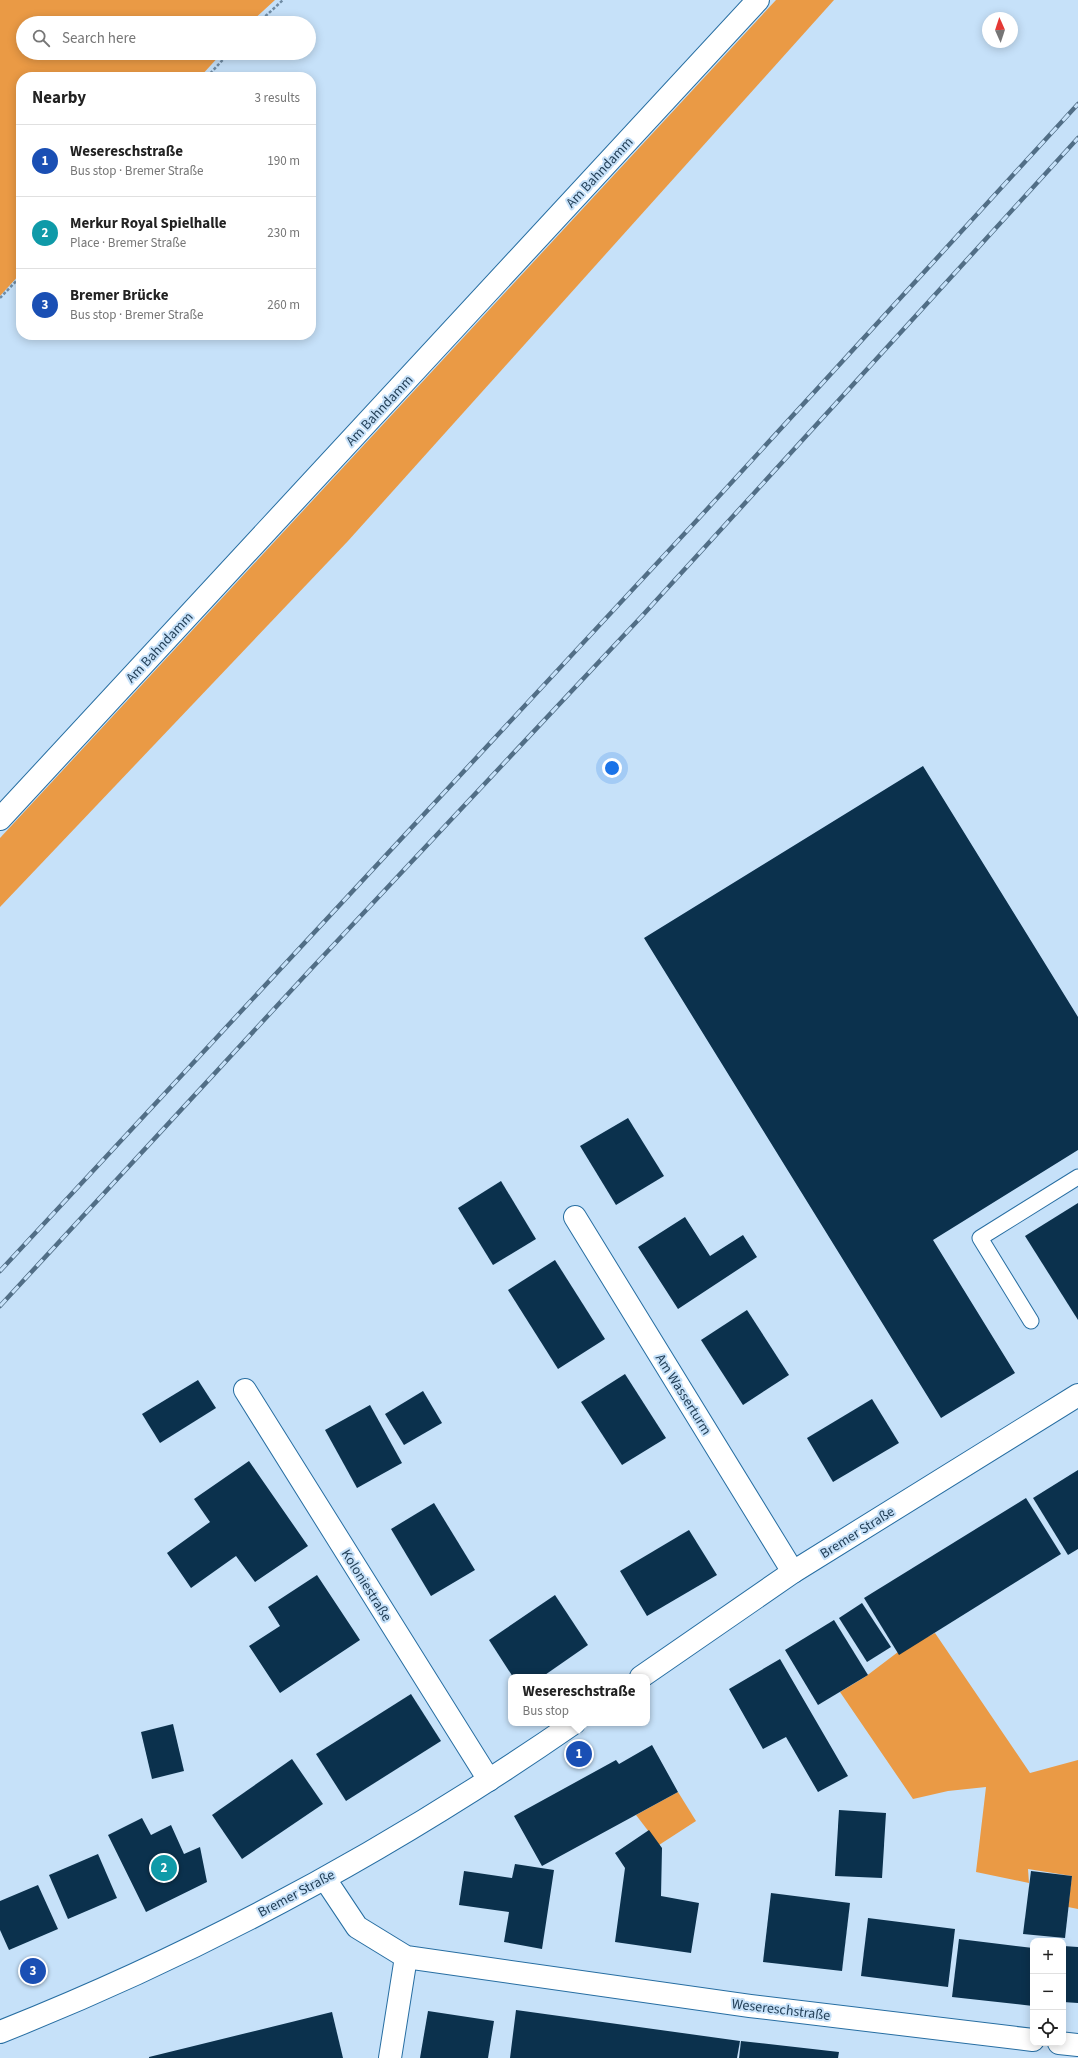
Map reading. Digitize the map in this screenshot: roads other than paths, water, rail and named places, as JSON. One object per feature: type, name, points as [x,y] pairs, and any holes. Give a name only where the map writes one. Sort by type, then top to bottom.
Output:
[{"type":"street","name":"Am Bahndamm","points":[[0,819],[758,0]]},
{"type":"street","name":"Am Wasserturm","points":[[575,1216],[793,1572]]},
{"type":"street","name":"Koloniestraße","points":[[244,1390],[489,1780]]},
{"type":"street","name":"Bremer Straße","points":[[645,1674],[793,1572],[1078,1395]]},
{"type":"street","name":"Bremer Straße","points":[[0,2032],[50,2012],[157,1964],[325,1879],[489,1780],[570,1726]]},
{"type":"street","name":"Wesereschstraße","points":[[325,1879],[357,1927],[406,1957],[750,2006],[1030,2040]]},
{"type":"street","points":[[390,2058],[406,1957]]},
{"type":"street","points":[[1066,2044],[1078,2045]]},
{"type":"lane","points":[[1031,1320],[980,1238],[1078,1178]]},
{"type":"railway","points":[[0,1271],[699,518],[1078,104]]},
{"type":"railway","points":[[0,1306],[311,969],[642,616],[1078,138]]},
{"type":"place","name":"Wesereschstraße","points":[[579,1754]]},
{"type":"place","name":"Merkur Royal Spielhalle","points":[[164,1868]]},
{"type":"place","name":"Bremer Brücke","points":[[33,1971]]}]
